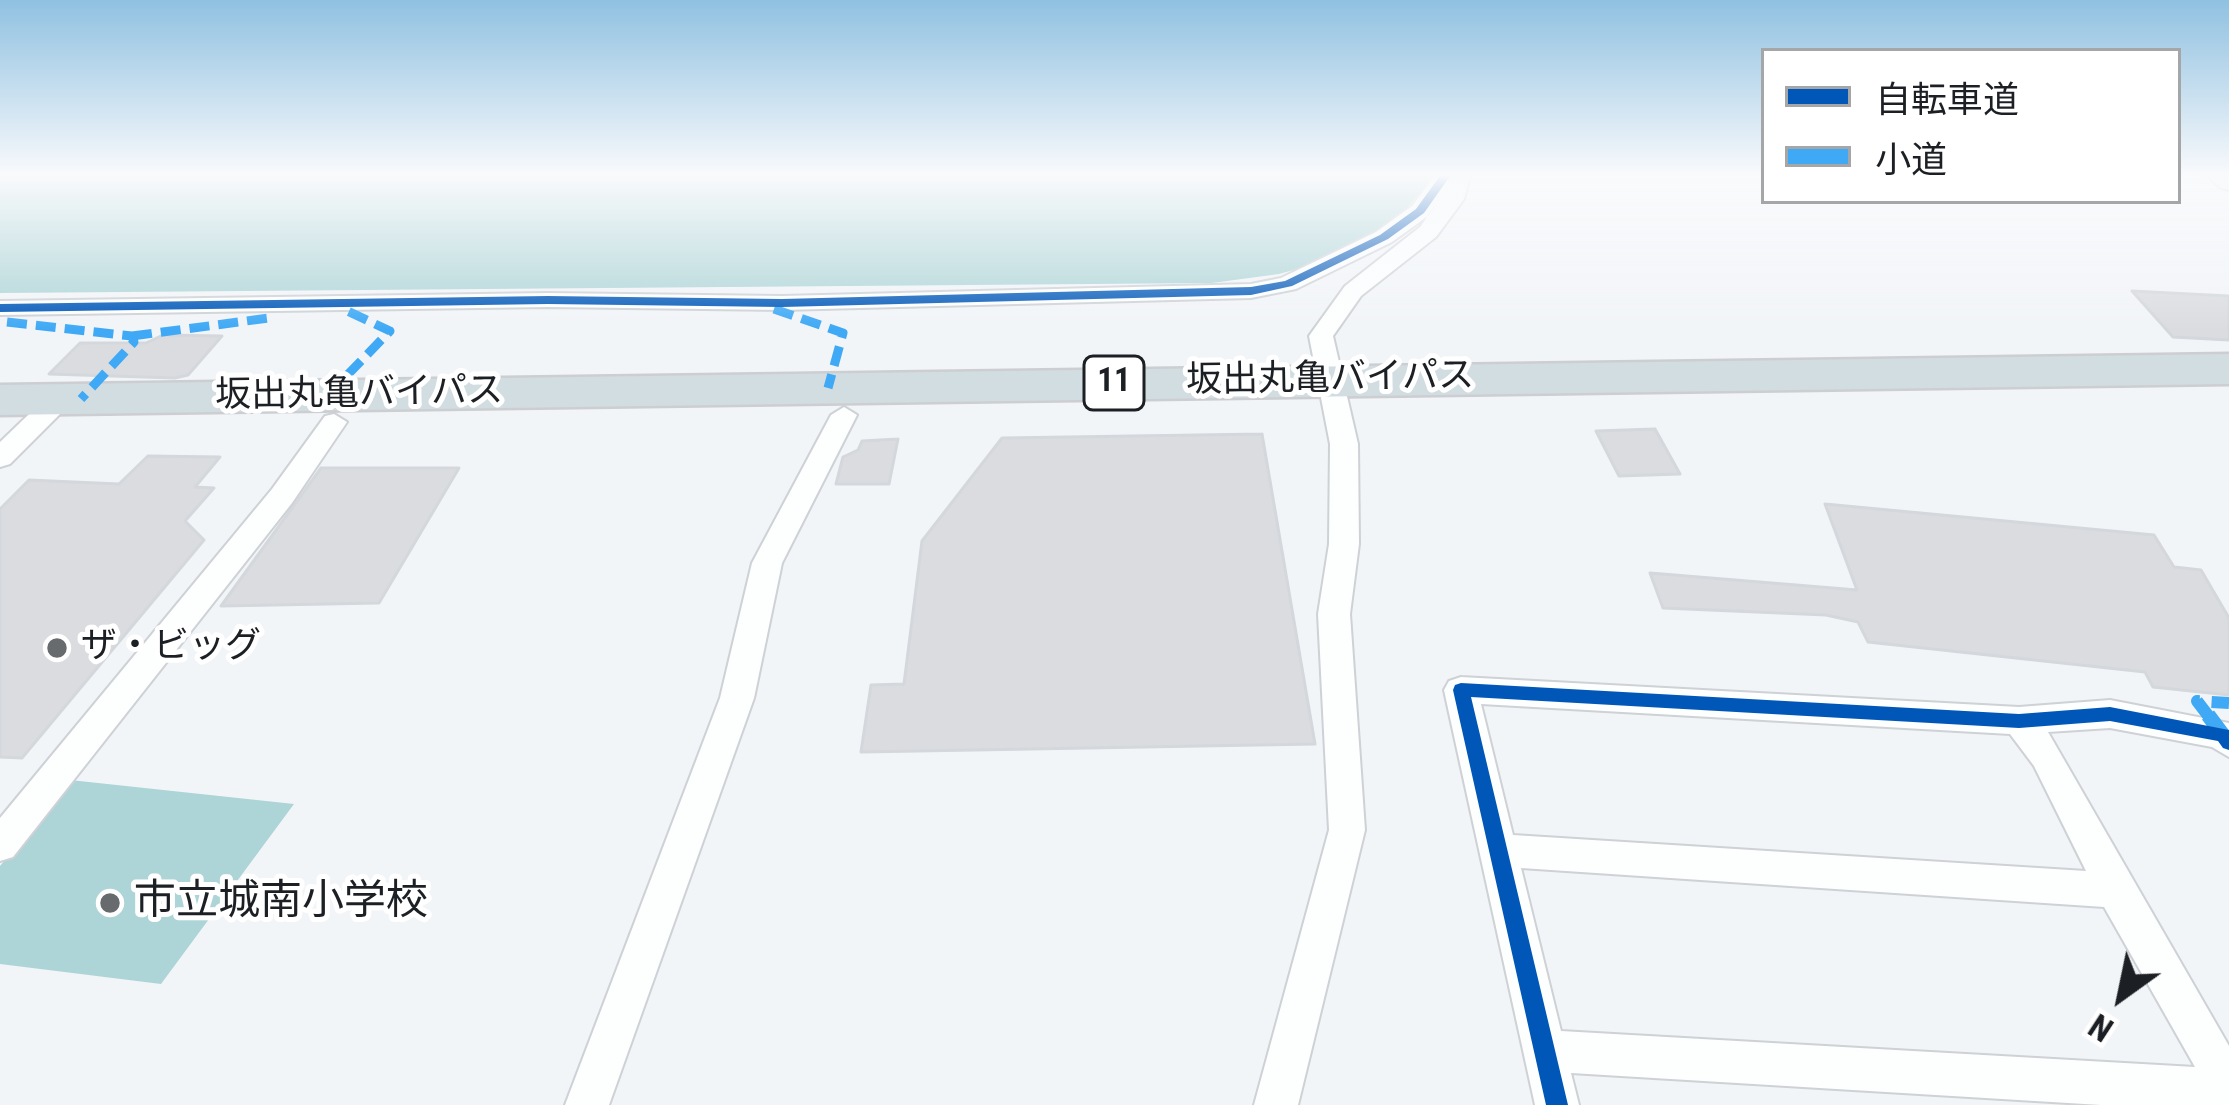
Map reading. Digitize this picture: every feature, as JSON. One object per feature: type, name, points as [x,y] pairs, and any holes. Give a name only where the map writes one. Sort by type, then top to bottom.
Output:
[{"type":"highway","name":"坂出丸亀バイパス","points":[[18,422],[2229,369]]},
{"type":"highway","name":"坂出丸亀バイパス","points":[[18,422],[844,416],[1334,394],[2229,395]]},
{"type":"street","points":[[0,308],[548,300],[806,302],[1251,291],[1288,284],[1397,228]]},
{"type":"street","points":[[1276,1105],[1347,830],[1334,614],[1346,495],[1334,394],[1321,349],[1329,319],[1353,291],[1431,228]]},
{"type":"street","points":[[586,1105],[737,698],[767,563],[844,416]]},
{"type":"street","points":[[0,845],[282,496],[334,422]]},
{"type":"street","points":[[1557,1105],[1461,690],[2019,722],[2110,714],[2223,734],[2229,743]]},
{"type":"street","points":[[2019,722],[2046,756],[2115,890],[2229,1088]]},
{"type":"street","points":[[1498,850],[2115,890]]},
{"type":"street","points":[[1546,1051],[2229,1088]]},
{"type":"water","points":[[0,228],[1390,228],[1344,256],[1279,274],[1212,283],[0,293]]},
{"type":"water","name":"市立城南小学校","points":[[70,780],[294,804],[161,984],[0,964],[0,866]]},
{"type":"building","points":[[2132,291],[2229,296],[2229,340],[2173,337]]},
{"type":"building","points":[[163,335],[222,336],[188,375],[175,378],[49,374],[80,343],[146,343]]},
{"type":"building","points":[[1655,429],[1680,474],[1619,476],[1596,431]]},
{"type":"building","points":[[1262,434],[1315,744],[861,752],[871,685],[904,684],[922,541],[1002,438]]},
{"type":"building","points":[[898,439],[889,484],[836,484],[843,457],[858,450],[862,441]]},
{"type":"building","name":"ザ・ビッグ","points":[[148,456],[220,457],[195,487],[214,488],[185,521],[204,540],[22,758],[0,757],[0,509],[29,480],[119,484]]},
{"type":"building","points":[[321,468],[459,468],[379,603],[221,606]]},
{"type":"building","points":[[1825,504],[2154,535],[2174,567],[2201,570],[2229,618],[2229,695],[2153,687],[2145,672],[1868,642],[1858,622],[1826,615],[1663,608],[1650,573],[1857,590]]},
{"type":"marked path","points":[[327,396],[390,331],[341,308]]},
{"type":"marked path","points":[[774,309],[843,333],[828,388]]},
{"type":"marked path","points":[[132,336],[269,318]]},
{"type":"marked path","points":[[7,322],[132,336],[134,342],[81,399]]},
{"type":"marked path","points":[[2223,735],[2197,701],[2229,703]]},
{"type":"cycle path","points":[[0,308],[548,300],[782,303],[1251,291],[1288,284],[1397,228]]},
{"type":"cycle path","points":[[1557,1105],[1461,690],[2019,721],[2110,714],[2223,735],[2229,743]]},
{"type":"place","name":"ザ・ビッグ","points":[[57,648]]},
{"type":"place","name":"市立城南小学校","points":[[110,903]]}]
